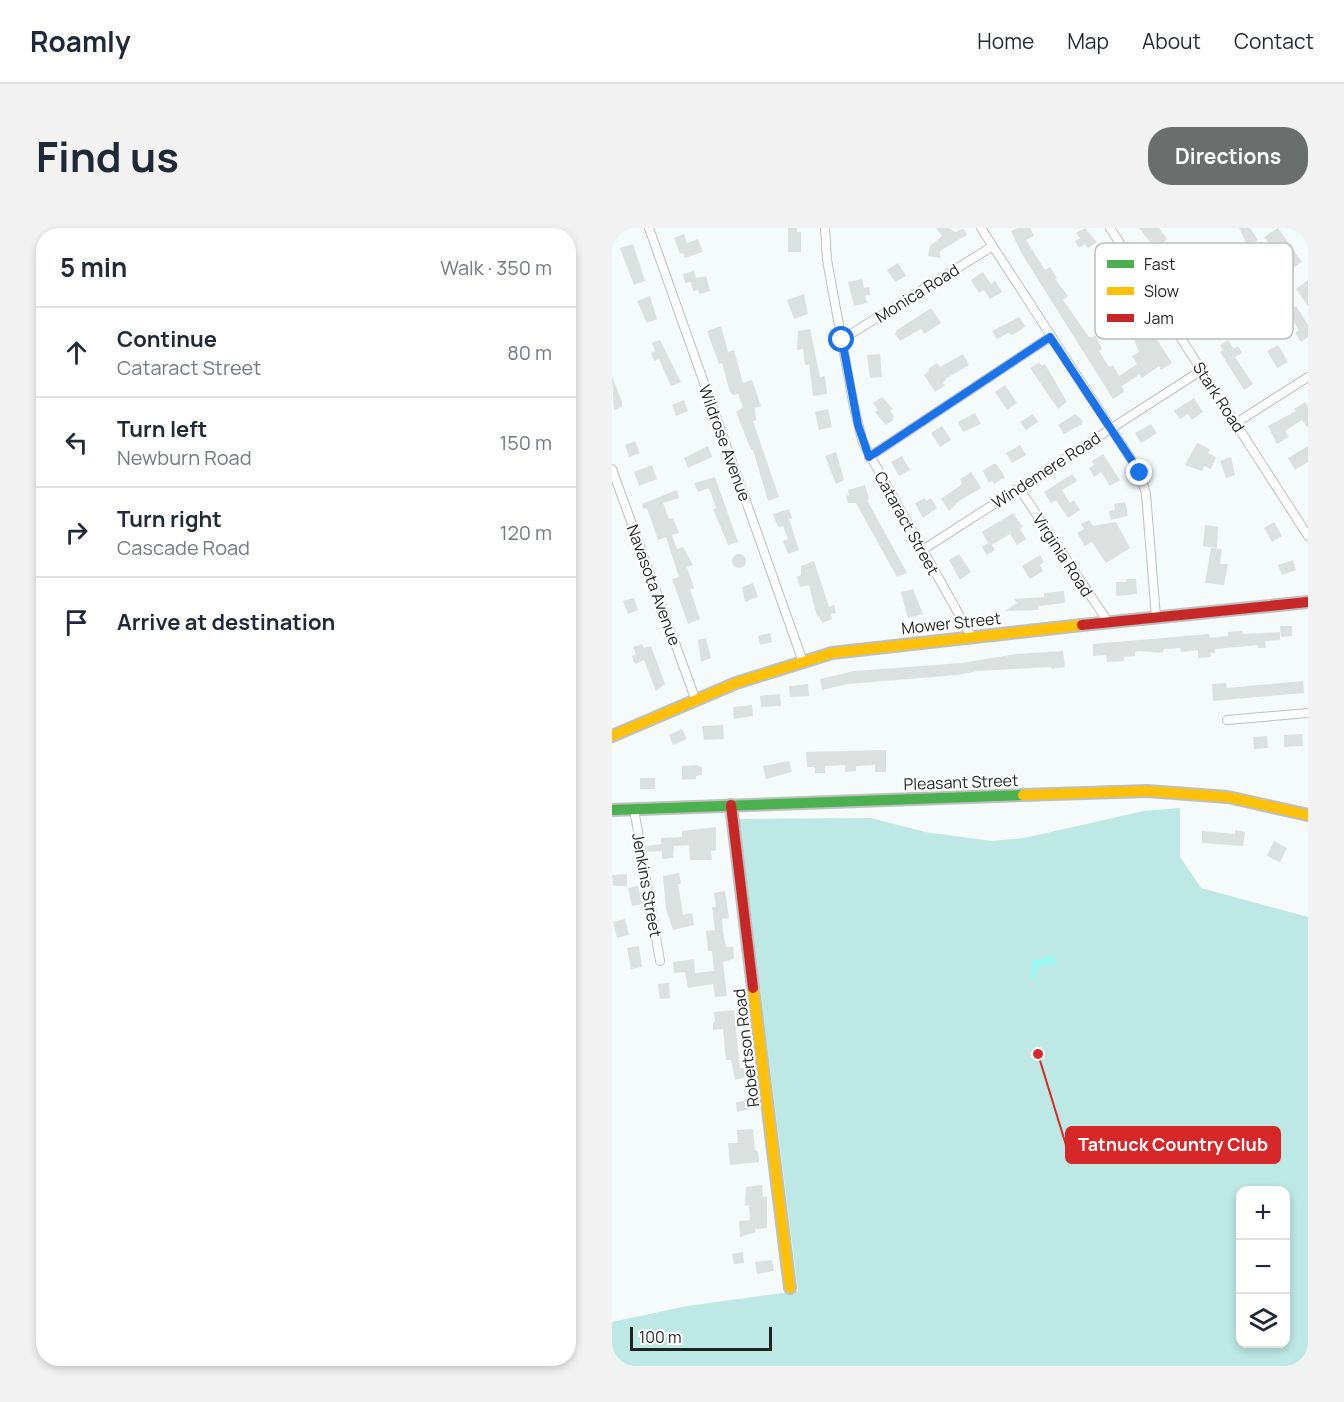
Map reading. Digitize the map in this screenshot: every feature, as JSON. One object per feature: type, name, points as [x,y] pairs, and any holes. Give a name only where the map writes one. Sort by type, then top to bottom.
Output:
[{"type":"street","name":"Wildrose Avenue","points":[[649,228],[802,658]]},
{"type":"street","points":[[981,228],[1144,484],[1156,617]]},
{"type":"street","name":"Stark Road","points":[[1110,228],[1120,243]]},
{"type":"street","name":"Cataract Street","points":[[827,229],[842,340],[858,425],[869,457],[971,636]]},
{"type":"street","name":"Monica Road","points":[[842,340],[993,246]]},
{"type":"street","points":[[869,457],[1050,337]]},
{"type":"street","name":"Stark Road","points":[[1182,339],[1308,536]]},
{"type":"street","name":"Windemere Road","points":[[921,551],[1202,370]]},
{"type":"street","points":[[1236,423],[1308,377]]},
{"type":"street","name":"Navasota Avenue","points":[[612,469],[696,701]]},
{"type":"street","name":"Virginia Road","points":[[1019,488],[1108,622]]},
{"type":"street","name":"Mower Street","points":[[612,736],[802,658],[865,647],[1308,602]]},
{"type":"street","points":[[1227,720],[1308,713]]},
{"type":"street","name":"Pleasant Street","points":[[612,810],[1167,791],[1235,798],[1308,814]]},
{"type":"street","name":"Robertson Road","points":[[731,805],[790,1288]]},
{"type":"street","name":"Jenkins Street","points":[[634,809],[660,961]]},
{"type":"shaded area","points":[[1180,808],[1180,857],[1201,888],[1308,917],[1308,1366],[612,1366],[612,1322],[687,1306],[798,1291],[739,819],[871,818],[925,832],[992,841],[1024,838],[1144,811]]},
{"type":"water","points":[[1050,956],[1056,958],[1055,965],[1039,965],[1035,979],[1031,980],[1032,961]]},
{"type":"building","points":[[788,228],[797,228],[797,232],[801,232],[801,252],[788,252]]},
{"type":"building","points":[[936,228],[948,228],[956,232],[963,228],[967,235],[940,251],[940,258],[928,256],[930,246],[942,236]]},
{"type":"building","points":[[1018,228],[1030,228],[1034,236],[1026,240],[1045,270],[1050,267],[1057,278],[1055,279],[1068,296],[1063,300],[1089,337],[1095,336],[1095,339],[1097,339],[1102,349],[1099,351],[1109,367],[1113,365],[1119,376],[1137,364],[1132,356],[1139,352],[1134,339],[1157,339],[1172,363],[1161,370],[1159,366],[1142,378],[1139,375],[1122,386],[1124,392],[1113,399],[1022,254],[1011,231]]},
{"type":"building","points":[[1085,228],[1097,242],[1088,248],[1085,244],[1079,248],[1075,241],[1080,238],[1076,233]]},
{"type":"building","points":[[1139,228],[1159,228],[1167,239],[1162,243],[1151,243]]},
{"type":"building","points":[[1239,228],[1250,228],[1258,240],[1254,243],[1246,243]]},
{"type":"building","points":[[1278,228],[1289,243],[1269,243],[1264,237]]},
{"type":"building","points":[[684,234],[687,243],[698,239],[703,252],[685,258],[683,253],[680,254],[674,238]]},
{"type":"building","points":[[633,244],[645,281],[634,285],[620,248]]},
{"type":"building","points":[[1293,249],[1302,262],[1293,268]]},
{"type":"building","points":[[898,263],[906,276],[895,282],[887,270]]},
{"type":"building","points":[[694,271],[696,278],[706,276],[710,291],[699,294],[698,290],[693,291],[691,282],[685,283],[683,274]]},
{"type":"building","points":[[983,272],[991,284],[995,281],[1002,292],[990,299],[984,290],[979,293],[971,280]]},
{"type":"building","points":[[862,279],[864,288],[869,287],[870,295],[865,296],[867,303],[854,306],[848,282]]},
{"type":"building","points":[[1308,280],[1308,306],[1296,289]]},
{"type":"building","points":[[804,294],[808,314],[794,319],[787,300]]},
{"type":"building","points":[[650,296],[657,319],[647,323],[637,301]]},
{"type":"building","points":[[1296,306],[1308,325],[1308,337],[1301,342],[1295,333],[1299,330],[1293,321],[1293,308]]},
{"type":"building","points":[[931,308],[941,323],[924,334],[921,329],[900,341],[895,334],[897,330]]},
{"type":"building","points":[[1019,317],[1025,326],[1021,330],[997,339],[992,331]]},
{"type":"building","points":[[721,326],[728,352],[734,350],[743,383],[752,380],[761,406],[755,408],[756,420],[753,421],[779,497],[768,501],[753,450],[751,450],[736,412],[743,407],[738,394],[733,395],[730,392],[722,363],[719,364],[707,331]]},
{"type":"building","points":[[810,329],[820,377],[825,376],[827,394],[813,396],[809,364],[805,365],[803,349],[797,350],[798,331]]},
{"type":"building","points":[[660,340],[681,382],[671,386],[659,359],[654,361],[651,353],[655,351],[652,343]]},
{"type":"building","points":[[1228,340],[1234,349],[1238,346],[1242,353],[1235,357],[1253,384],[1244,390],[1220,352],[1223,350],[1220,345]]},
{"type":"building","points":[[1278,345],[1288,362],[1277,368],[1267,351]]},
{"type":"building","points":[[880,354],[882,377],[870,378],[867,355]]},
{"type":"building","points":[[963,354],[969,365],[947,378],[943,383],[945,385],[935,392],[924,375],[929,371],[928,369],[937,363],[940,367]]},
{"type":"building","points":[[1039,362],[1042,366],[1045,364],[1067,402],[1058,409],[1030,368]]},
{"type":"building","points":[[612,376],[622,402],[622,407],[614,410]]},
{"type":"building","points":[[1005,385],[1017,403],[1007,410],[995,392]]},
{"type":"building","points":[[882,397],[893,409],[890,411],[894,416],[893,420],[886,425],[875,412],[878,410],[873,403]]},
{"type":"building","points":[[1194,398],[1203,412],[1192,420],[1188,414],[1180,419],[1174,411]]},
{"type":"building","points":[[684,400],[688,411],[676,416],[672,405]]},
{"type":"building","points":[[1305,402],[1308,406],[1308,428],[1302,420],[1285,431],[1289,437],[1277,444],[1268,426],[1296,411],[1294,409]]},
{"type":"building","points":[[828,409],[832,427],[819,430],[815,412]]},
{"type":"building","points":[[975,413],[981,424],[963,432],[958,422]]},
{"type":"building","points":[[1033,414],[1038,422],[1026,430],[1020,422]]},
{"type":"building","points":[[1075,414],[1083,421],[1082,424],[1064,434],[1058,425]]},
{"type":"building","points":[[1151,424],[1157,433],[1141,443],[1135,433]]},
{"type":"building","points":[[942,426],[951,440],[940,447],[931,433]]},
{"type":"building","points":[[635,441],[640,453],[629,457],[625,445]]},
{"type":"building","points":[[1197,443],[1210,449],[1208,453],[1216,457],[1211,469],[1204,466],[1202,471],[1185,465]]},
{"type":"building","points":[[1020,445],[1026,455],[1012,463],[1006,453]]},
{"type":"building","points":[[708,446],[712,457],[688,468],[684,458]]},
{"type":"building","points":[[1308,446],[1308,462],[1295,470],[1288,458]]},
{"type":"building","points":[[836,452],[844,480],[836,484],[825,456]]},
{"type":"building","points":[[1103,454],[1120,480],[1110,486],[1101,472],[1094,477],[1089,468],[1094,465],[1092,461]]},
{"type":"building","points":[[902,456],[910,470],[899,476],[891,462]]},
{"type":"building","points":[[1231,457],[1235,475],[1226,478],[1220,461]]},
{"type":"building","points":[[996,464],[1005,477],[994,484],[992,481],[989,483],[983,471]]},
{"type":"building","points":[[652,465],[657,479],[639,486],[634,472]]},
{"type":"building","points":[[971,472],[981,488],[959,501],[949,511],[941,499],[962,484],[960,479]]},
{"type":"building","points":[[1072,474],[1077,481],[1062,490],[1070,503],[1074,500],[1080,510],[1068,518],[1056,500],[1051,503],[1044,492]]},
{"type":"building","points":[[715,477],[738,542],[728,545],[713,509],[716,508],[711,493],[708,488],[698,492],[694,483]]},
{"type":"building","points":[[865,485],[869,499],[867,500],[907,573],[897,577],[856,503],[848,503],[846,496],[849,495],[848,490]]},
{"type":"building","points":[[677,490],[679,498],[663,503],[669,519],[673,518],[679,533],[672,535],[677,549],[683,547],[693,565],[687,567],[694,588],[690,589],[700,619],[688,624],[672,579],[679,577],[666,537],[658,540],[647,508],[643,509],[642,504]]},
{"type":"building","points":[[925,498],[926,501],[931,498],[937,508],[923,518],[915,503]]},
{"type":"building","points":[[1125,502],[1128,516],[1111,520],[1109,511],[1115,510],[1114,504]]},
{"type":"building","points":[[789,509],[792,518],[789,519],[799,550],[788,554],[783,541],[788,539],[783,526],[778,527],[773,514]]},
{"type":"building","points":[[1013,513],[1023,527],[1020,529],[1026,539],[1017,545],[1010,534],[992,545],[995,550],[987,555],[982,547],[988,543],[982,532]]},
{"type":"building","points":[[1089,520],[1093,526],[1116,522],[1130,548],[1106,563],[1092,542],[1085,546],[1077,533],[1084,529],[1081,524]]},
{"type":"building","points":[[1274,522],[1282,536],[1272,542],[1264,528]]},
{"type":"building","points":[[1205,525],[1218,527],[1217,548],[1203,546]]},
{"type":"building","points":[[1211,548],[1222,549],[1220,564],[1228,564],[1224,585],[1205,583]]},
{"type":"building","points":[[736,554],[742,554],[746,561],[742,568],[736,568],[732,564],[732,558]]},
{"type":"building","points":[[959,554],[971,572],[960,580],[949,560]]},
{"type":"building","points":[[1040,555],[1044,562],[1040,565],[1043,571],[1030,579],[1022,566]]},
{"type":"building","points":[[1293,560],[1296,570],[1282,575],[1278,565]]},
{"type":"building","points":[[814,561],[829,607],[834,605],[836,613],[831,614],[832,619],[822,623],[819,616],[817,617],[809,585],[800,587],[797,577],[801,575],[801,566]]},
{"type":"building","points":[[1126,579],[1136,579],[1137,594],[1116,596],[1116,582],[1127,582]]},
{"type":"building","points":[[753,583],[758,597],[745,602],[742,587]]},
{"type":"building","points":[[913,589],[923,614],[908,618],[901,592]]},
{"type":"building","points":[[1064,591],[1065,603],[1038,606],[1038,610],[1005,611],[1017,603],[1014,599],[1044,597],[1044,593]]},
{"type":"building","points":[[634,598],[638,610],[628,614],[623,601]]},
{"type":"building","points":[[1280,626],[1292,626],[1292,636],[1281,637]]},
{"type":"building","points":[[1242,631],[1243,634],[1280,632],[1280,640],[1265,641],[1266,648],[1258,648],[1258,645],[1215,649],[1215,653],[1210,653],[1211,657],[1198,658],[1198,650],[1181,652],[1180,648],[1164,649],[1162,653],[1139,651],[1135,652],[1135,656],[1124,657],[1124,661],[1107,662],[1106,655],[1093,656],[1093,644],[1209,634],[1210,638],[1228,636],[1228,632]]},
{"type":"building","points":[[770,633],[772,642],[760,645],[758,636]]},
{"type":"building","points":[[706,638],[711,658],[701,662],[698,640]]},
{"type":"building","points":[[642,644],[644,648],[651,646],[665,684],[656,691],[644,660],[635,664],[632,656],[636,655],[633,647]]},
{"type":"building","points":[[1063,651],[1065,667],[1052,669],[1051,667],[978,671],[957,675],[848,684],[822,690],[820,679],[854,671],[961,663],[1016,654]]},
{"type":"building","points":[[1303,681],[1304,693],[1213,701],[1212,684],[1226,683],[1227,688]]},
{"type":"building","points":[[808,684],[809,696],[790,697],[789,686]]},
{"type":"building","points":[[780,694],[781,706],[761,707],[760,696]]},
{"type":"building","points":[[752,705],[753,716],[734,719],[733,707]]},
{"type":"building","points":[[723,725],[724,739],[704,740],[702,726]]},
{"type":"building","points":[[682,729],[687,739],[673,745],[669,735]]},
{"type":"building","points":[[1302,734],[1303,746],[1284,747],[1284,735]]},
{"type":"building","points":[[1267,736],[1268,748],[1254,749],[1253,737]]},
{"type":"building","points":[[886,750],[886,772],[875,772],[875,765],[856,766],[856,771],[845,772],[845,765],[825,766],[825,773],[815,773],[815,767],[807,767],[806,752]]},
{"type":"building","points":[[789,761],[792,772],[766,779],[763,766]]},
{"type":"building","points":[[682,766],[702,767],[702,775],[696,776],[696,779],[682,780]]},
{"type":"building","points":[[640,778],[655,778],[655,789],[640,789]]},
{"type":"building","points":[[716,827],[716,850],[711,851],[712,860],[690,860],[689,845],[674,846],[673,858],[662,859],[662,851],[648,852],[646,846],[661,844],[661,838],[682,837],[682,831]]},
{"type":"building","points":[[1235,830],[1245,832],[1243,846],[1202,843],[1202,831],[1235,834]]},
{"type":"building","points":[[1274,841],[1287,848],[1280,862],[1267,856]]},
{"type":"building","points":[[679,873],[681,884],[678,884],[683,915],[692,913],[694,925],[673,930],[666,909],[663,876]]},
{"type":"building","points":[[627,874],[627,886],[613,886],[612,875]]},
{"type":"building","points":[[638,886],[642,904],[632,906],[628,888]]},
{"type":"building","points":[[725,891],[729,918],[722,919],[723,933],[726,947],[733,947],[734,959],[723,962],[727,996],[715,997],[713,984],[688,988],[685,972],[674,973],[673,962],[694,959],[695,973],[714,971],[712,951],[708,951],[706,931],[715,930],[712,907],[716,907],[714,893]]},
{"type":"building","points":[[625,919],[629,935],[617,938],[613,922]]},
{"type":"building","points":[[639,946],[642,967],[631,969],[627,948]]},
{"type":"building","points":[[669,983],[670,998],[660,999],[658,984]]},
{"type":"building","points":[[734,1010],[740,1068],[756,1069],[756,1075],[735,1080],[731,1060],[726,1060],[723,1029],[713,1030],[714,1012]]},
{"type":"building","points":[[752,1100],[754,1108],[737,1112],[736,1102]]},
{"type":"building","points":[[753,1129],[759,1162],[730,1165],[728,1143],[738,1143],[737,1130]]},
{"type":"building","points":[[762,1185],[763,1197],[767,1196],[767,1228],[755,1229],[756,1232],[740,1237],[739,1221],[750,1220],[749,1205],[745,1206],[746,1187]]},
{"type":"building","points":[[743,1252],[744,1263],[734,1264],[732,1254]]},
{"type":"building","points":[[772,1260],[774,1271],[757,1274],[755,1262]]},
{"type":"traffic: fast","points":[[612,810],[1023,795]]},
{"type":"traffic: slow","points":[[612,736],[736,683],[832,653],[1082,625]]},
{"type":"traffic: slow","points":[[1023,795],[1147,791],[1228,797],[1308,815]]},
{"type":"traffic: slow","points":[[753,988],[790,1288]]},
{"type":"traffic: jam","points":[[1082,625],[1308,602]]},
{"type":"traffic: jam","points":[[731,805],[753,988]]},
{"type":"place","name":"Tatnuck Country Club","points":[[1038,1054]]},
{"type":"route","points":[[842,340],[858,425],[869,457],[1050,337],[1140,473]]}]
